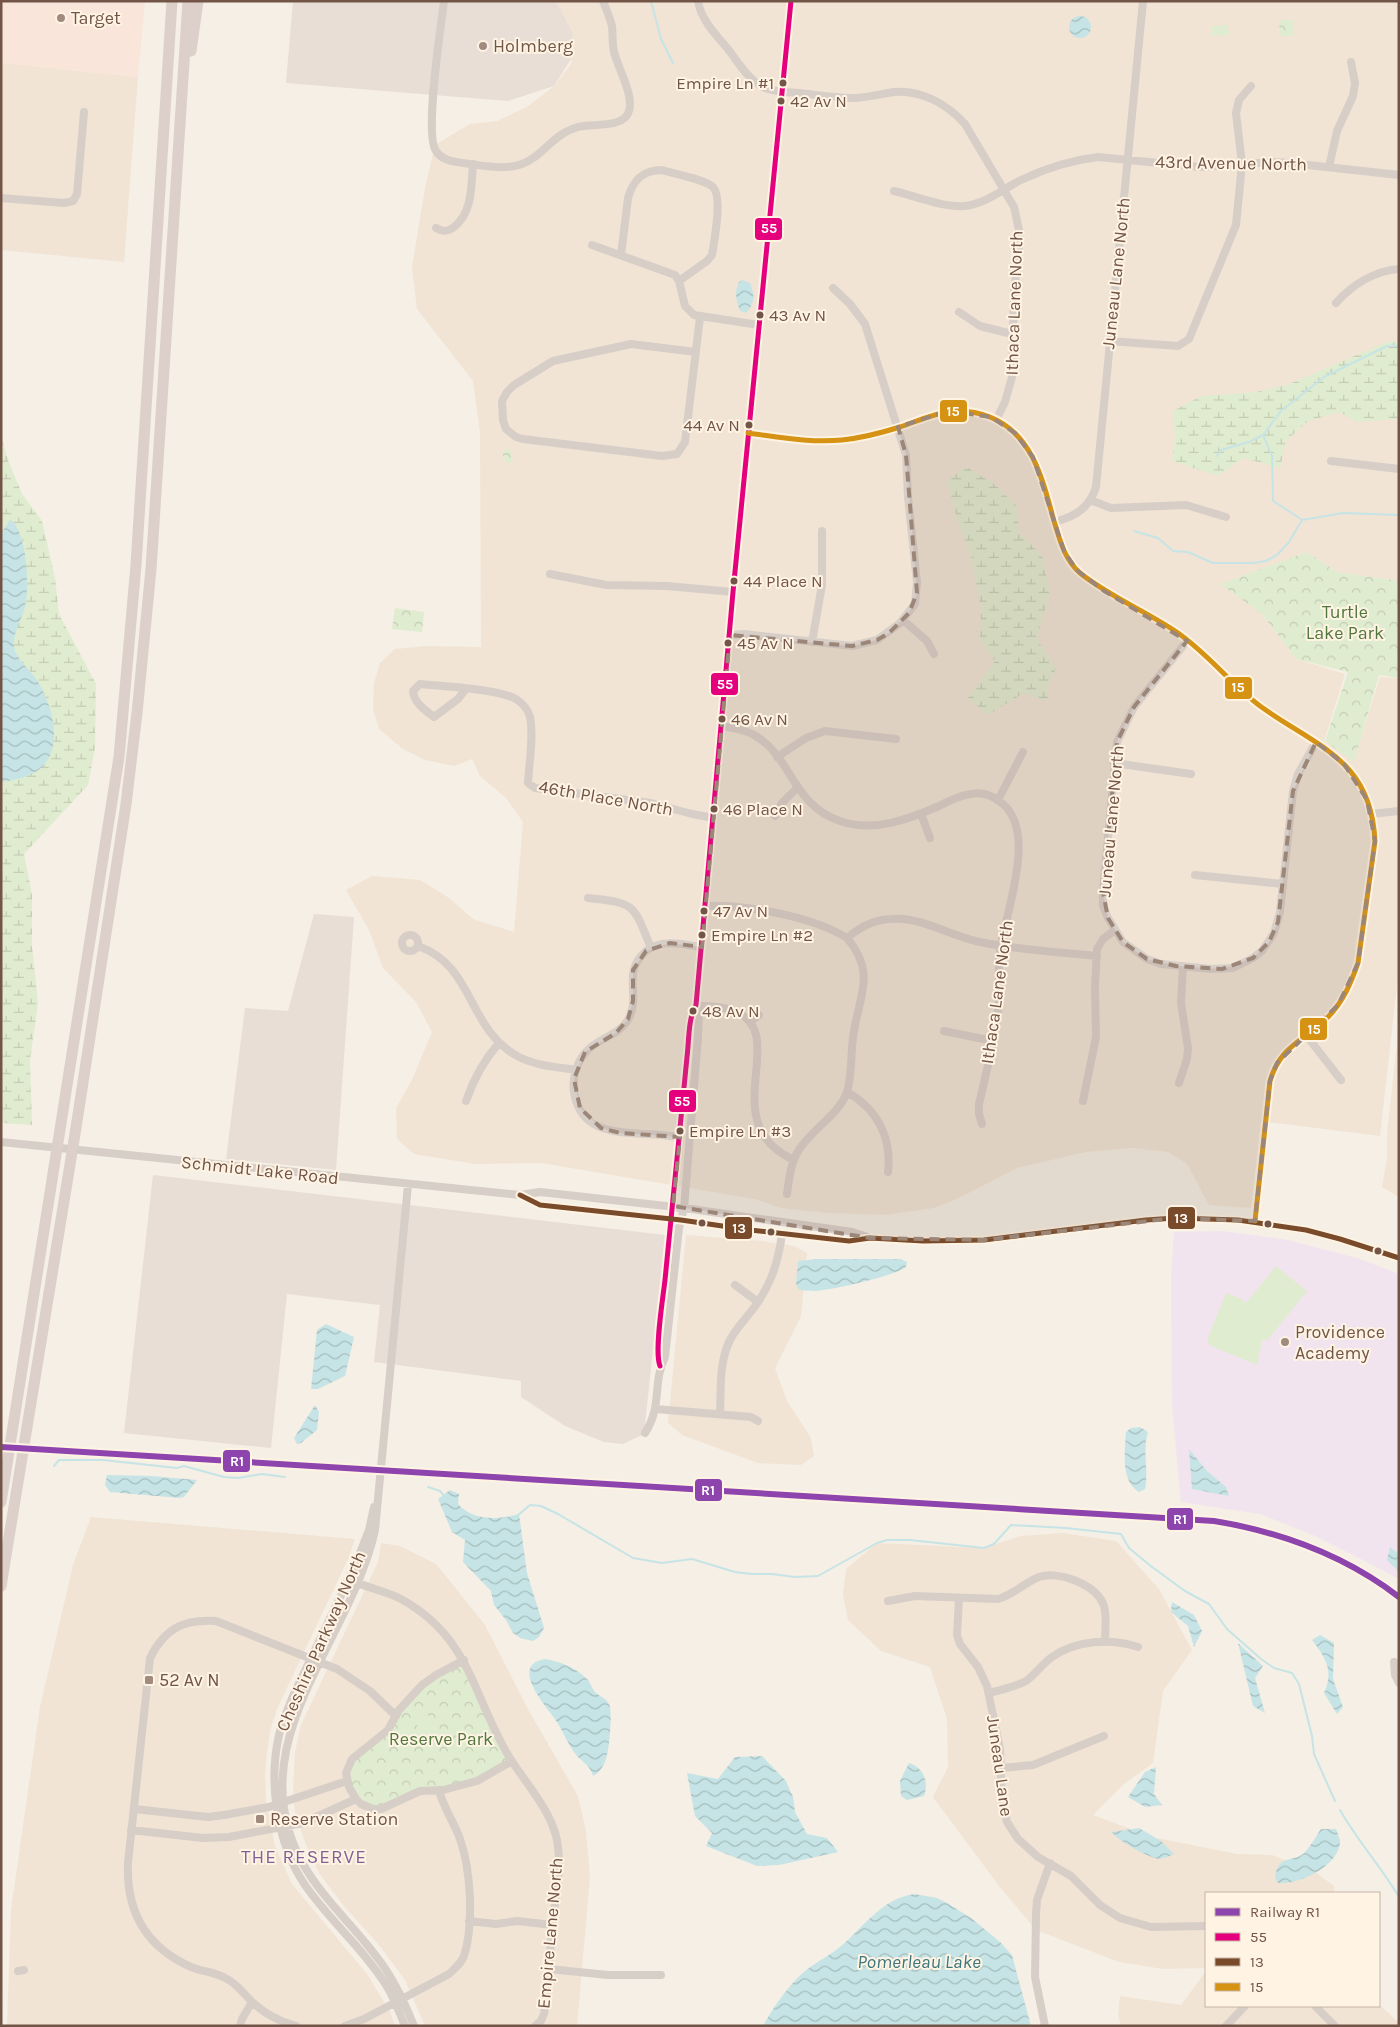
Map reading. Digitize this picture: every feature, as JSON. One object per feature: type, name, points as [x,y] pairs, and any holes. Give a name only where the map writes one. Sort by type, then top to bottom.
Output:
[{"type":"highway","points":[[1,1502],[119,757],[129,660],[172,1]]},
{"type":"highway","points":[[1,1586],[75,1134],[126,804],[137,713],[151,569],[188,1]]},
{"type":"highway","points":[[182,94],[188,80],[198,1]]},
{"type":"street","points":[[444,1],[431,129],[432,143],[435,150],[446,160],[502,167],[522,165],[531,160],[556,137],[566,131],[588,125],[621,121],[629,111],[626,88],[614,52],[612,26],[603,1]]},
{"type":"street","name":"Ithaca Lane North","points":[[698,1],[704,18],[711,29],[758,84],[764,88],[857,98],[897,92],[922,95],[946,106],[956,114],[972,134],[1014,207],[1020,235],[1012,334],[1010,390],[996,420]]},
{"type":"street","points":[[645,1433],[653,1421],[656,1409],[660,1366],[658,1357],[692,1017],[696,1005],[702,947],[733,592],[791,1]]},
{"type":"street","name":"Juneau Lane North","points":[[1090,500],[1097,480],[1143,1]]},
{"type":"street","points":[[1328,167],[1337,131],[1353,96],[1354,83],[1351,62]]},
{"type":"street","points":[[1109,341],[1178,346],[1189,339],[1236,225],[1242,164],[1236,113],[1239,100],[1251,86]]},
{"type":"street","points":[[1,198],[69,204],[76,198],[84,112]]},
{"type":"street","name":"43rd Avenue North","points":[[894,191],[958,206],[976,203],[1030,176],[1086,158],[1110,157],[1193,166],[1273,162],[1399,175]]},
{"type":"street","points":[[436,228],[442,232],[450,230],[463,217],[469,200],[473,164]]},
{"type":"street","points":[[621,255],[628,198],[635,182],[640,176],[654,170],[662,170],[708,184],[716,191],[718,201],[712,256],[707,262],[679,281]]},
{"type":"street","points":[[592,245],[669,272],[679,281],[685,306],[694,315],[759,325]]},
{"type":"street","points":[[1336,303],[1344,294],[1367,278],[1399,269]]},
{"type":"street","points":[[730,634],[852,646],[864,645],[877,640],[903,620],[915,604],[917,582],[908,497],[906,455],[865,324],[850,304],[833,288]]},
{"type":"street","points":[[959,312],[980,326],[1012,334]]},
{"type":"street","points":[[696,352],[631,344],[552,361],[514,385],[507,392],[502,401],[503,420],[506,429],[516,437],[523,439],[662,456],[678,454],[685,442],[696,352],[700,317]]},
{"type":"street","points":[[748,434],[796,439],[842,440],[898,427],[933,414],[948,411],[977,413],[996,420],[1015,433],[1033,457],[1064,551],[1077,570],[1104,591],[1178,633],[1206,656],[1246,695],[1334,754],[1354,775],[1368,800],[1375,841],[1358,963],[1353,978],[1338,1005],[1328,1017],[1283,1055],[1273,1072],[1255,1221]]},
{"type":"street","points":[[1331,461],[1399,469]]},
{"type":"street","points":[[1055,522],[1078,513],[1090,500],[1111,508],[1186,505],[1226,517]]},
{"type":"street","points":[[812,642],[822,585],[822,531]]},
{"type":"street","points":[[550,574],[606,585],[667,586],[733,592]]},
{"type":"street","points":[[903,620],[927,641],[934,654]]},
{"type":"street","name":"Juneau Lane North","points":[[1187,641],[1134,707],[1117,742],[1103,906],[1114,930],[1134,951],[1147,959],[1161,964],[1182,967],[1233,968],[1253,958],[1269,942],[1278,922],[1283,884]]},
{"type":"street","points":[[420,684],[465,690],[458,699],[434,717],[424,710],[414,697],[413,691],[420,684]]},
{"type":"street","name":"46th Place North","points":[[465,690],[500,694],[516,699],[526,707],[530,716],[532,735],[528,783],[535,788],[651,803],[713,818]]},
{"type":"street","points":[[722,726],[753,734],[771,748],[806,799],[828,816],[855,825],[883,824],[921,814],[969,794],[987,795],[998,800],[1023,752]]},
{"type":"street","points":[[777,757],[806,738],[825,731],[896,739]]},
{"type":"street","points":[[1195,875],[1283,884],[1293,791],[1298,774],[1316,742]]},
{"type":"street","points":[[1114,763],[1191,774]]},
{"type":"street","points":[[775,816],[782,803],[797,788]]},
{"type":"street","name":"Ithaca Lane North","points":[[982,1124],[979,1114],[980,1104],[1000,998],[999,966],[1001,945],[1012,899],[1019,846],[1015,821],[1011,812],[998,800]]},
{"type":"street","points":[[1371,814],[1399,811]]},
{"type":"street","points":[[921,814],[930,838]]},
{"type":"street","points":[[588,898],[618,901],[630,906],[638,916],[651,948]]},
{"type":"street","points":[[705,906],[727,906],[778,914],[823,925],[848,938],[860,958],[865,980],[854,1030],[847,1092],[832,1113],[802,1146],[794,1160],[787,1194]]},
{"type":"street","points":[[848,938],[864,926],[877,921],[891,918],[905,919],[978,942],[1097,956]]},
{"type":"street","points":[[1083,1101],[1096,1037],[1095,986],[1099,944],[1107,934],[1114,930]]},
{"type":"street","points":[[680,1136],[611,1132],[593,1123],[585,1116],[576,1099],[574,1089],[576,1070],[585,1052],[592,1045],[616,1033],[628,1019],[633,1001],[633,970],[640,958],[651,948],[670,943],[702,947]]},
{"type":"street","points":[[418,946],[437,955],[458,976],[467,989],[478,1016],[486,1029],[499,1043],[520,1057],[533,1062],[576,1070]]},
{"type":"street","points":[[1179,1083],[1187,1059],[1188,1048],[1181,1004],[1182,967]]},
{"type":"street","points":[[696,1005],[734,1010],[750,1022],[758,1040],[754,1108],[757,1120],[764,1135],[774,1148],[794,1160]]},
{"type":"street","points":[[660,1366],[665,1357],[684,1208],[700,1011],[696,1005]]},
{"type":"street","points":[[750,1022],[759,1015]]},
{"type":"street","points":[[944,1031],[992,1041]]},
{"type":"street","points":[[1306,1035],[1341,1080]]},
{"type":"street","points":[[466,1101],[482,1063],[499,1043]]},
{"type":"street","points":[[847,1092],[868,1107],[884,1130],[890,1158],[888,1172]]},
{"type":"street","name":"Schmidt Lake Road","points":[[1,1142],[408,1185],[520,1195],[540,1192],[673,1206],[852,1232],[870,1238]]},
{"type":"street","name":"Cheshire Parkway North","points":[[280,1803],[288,1738],[302,1698],[358,1583],[372,1547],[376,1530],[408,1185]]},
{"type":"street","name":"Schmidt Lake Road","points":[[520,1195],[540,1204],[672,1218],[782,1234],[849,1241],[870,1238],[924,1241],[984,1240],[1175,1218],[1255,1221],[1315,1232],[1398,1255]]},
{"type":"street","points":[[720,1414],[724,1356],[736,1330],[758,1302],[771,1281],[779,1255],[782,1234]]},
{"type":"street","points":[[735,1285],[758,1302]]},
{"type":"street","points":[[656,1409],[751,1417],[758,1421]]},
{"type":"street","name":"Cheshire Parkway North","points":[[379,1488],[362,1551],[293,1696],[279,1735],[275,1768],[287,1851],[304,1884],[399,2000],[414,2026]]},
{"type":"street","points":[[888,1601],[915,1596],[998,1599],[1011,1594],[1040,1577],[1050,1575],[1065,1577],[1091,1590],[1100,1599],[1104,1611],[1105,1641]]},
{"type":"street","name":"Empire Lane North","points":[[358,1583],[400,1599],[422,1614],[451,1641],[464,1660],[488,1717],[512,1762],[546,1811],[557,1841],[558,1869],[544,2014],[538,2023]]},
{"type":"street","name":"Juneau Lane","points":[[959,1598],[956,1626],[958,1640],[978,1667],[989,1693],[1000,1750],[1002,1803],[1010,1828],[1027,1849],[1078,1881],[1107,1910],[1128,1921],[1157,1928],[1205,1926]]},
{"type":"street","points":[[296,2026],[264,2011],[227,1978],[181,1962],[156,1945],[132,1907],[129,1893],[128,1863],[150,1658],[164,1637],[180,1625],[196,1621],[216,1621],[271,1644],[320,1661],[354,1679],[396,1716]]},
{"type":"street","points":[[989,1693],[1014,1686],[1026,1680],[1061,1651],[1080,1645],[1105,1641],[1138,1646]]},
{"type":"street","points":[[464,1660],[436,1675],[410,1697],[384,1733],[352,1759],[348,1765],[347,1781],[356,1799],[365,1807],[381,1809],[420,1791],[460,1787],[476,1781],[512,1762]]},
{"type":"street","points":[[1394,1662],[1395,1675],[1399,1683]]},
{"type":"street","points":[[1001,1768],[1033,1765],[1104,1736]]},
{"type":"street","points":[[134,1809],[208,1817],[224,1815],[280,1803],[347,1781]]},
{"type":"street","points":[[345,2026],[364,2019],[449,1974],[464,1956],[469,1921],[470,1888],[464,1852],[438,1790]]},
{"type":"street","points":[[131,1830],[213,1838],[284,1827],[318,1817],[356,1799]]},
{"type":"street","points":[[1045,2026],[1035,1977],[1036,1915],[1037,1900],[1050,1863]]},
{"type":"street","points":[[469,1921],[496,1924],[517,1921],[553,1925]]},
{"type":"street","points":[[549,1969],[608,1975],[661,1975]]},
{"type":"street","name":"Cheshire Parkway North","points":[[399,2000],[405,2026]]},
{"type":"street","points":[[240,2026],[252,2002]]},
{"type":"street","points":[[1226,2026],[1244,2007]]},
{"type":"street","points":[[1316,2007],[1335,2026]]},
{"type":"highlighted area","points":[[948,411],[991,417],[1015,433],[1033,457],[1064,551],[1077,570],[1104,591],[1187,641],[1134,707],[1117,742],[1103,892],[1108,918],[1123,942],[1147,959],[1176,966],[1222,969],[1253,958],[1269,942],[1278,922],[1293,791],[1316,742],[1344,764],[1367,800],[1375,841],[1358,963],[1338,1005],[1277,1063],[1270,1081],[1255,1221],[1175,1218],[984,1240],[870,1238],[673,1206],[680,1137],[620,1133],[601,1128],[580,1108],[574,1079],[585,1052],[616,1033],[628,1019],[633,1001],[633,970],[646,951],[670,943],[702,947],[730,635],[852,646],[877,640],[889,633],[909,613],[917,593],[906,455],[898,427]]},
{"type":"shaded area","points":[[1,1],[145,1],[138,77],[1,63]]},
{"type":"shaded area","points":[[293,1],[556,1],[573,33],[571,59],[554,86],[508,101],[286,83]]},
{"type":"shaded area","points":[[556,1],[1399,1],[1399,581],[1337,572],[1307,552],[1221,584],[1262,614],[1296,659],[1345,674],[1324,741],[1354,760],[1380,677],[1399,678],[1399,968],[1380,1136],[1261,1121],[1251,1208],[1209,1205],[1187,1164],[1168,1152],[1132,1148],[1086,1152],[1017,1168],[957,1199],[934,1208],[885,1215],[828,1213],[781,1208],[755,1199],[541,1163],[475,1164],[414,1154],[397,1139],[396,1108],[412,1080],[432,1032],[416,1002],[383,968],[369,930],[346,890],[372,876],[420,880],[449,898],[473,919],[514,932],[523,822],[506,798],[480,776],[472,759],[454,766],[425,760],[403,749],[379,729],[373,709],[374,683],[380,663],[395,649],[427,646],[481,647],[480,432],[473,381],[417,309],[412,267],[425,188],[435,145],[470,124],[497,121],[527,107],[554,86],[571,64],[573,33]]},
{"type":"shaded area","points":[[1,63],[138,77],[124,262],[1,250]]},
{"type":"shaded area","points":[[314,914],[354,917],[336,1170],[226,1159],[245,1008],[288,1011]]},
{"type":"shaded area","points":[[1399,1025],[1399,1197],[1382,1187],[1387,1159],[1387,1134]]},
{"type":"shaded area","points":[[153,1175],[665,1235],[644,1434],[623,1444],[604,1442],[565,1426],[521,1397],[521,1381],[374,1362],[380,1305],[287,1294],[271,1448],[124,1433]]},
{"type":"shaded area","name":"Providence Academy","points":[[1222,1231],[1288,1240],[1360,1259],[1399,1274],[1399,1579],[1313,1535],[1260,1514],[1181,1502],[1172,1406],[1171,1279],[1174,1232]]},
{"type":"shaded area","points":[[686,1235],[762,1241],[794,1246],[807,1253],[801,1316],[775,1368],[787,1401],[811,1438],[814,1456],[801,1465],[758,1463],[682,1435],[668,1423]]},
{"type":"shaded area","points":[[91,1517],[355,1539],[348,1559],[277,1709],[270,1731],[267,1752],[265,1775],[266,1801],[275,1846],[292,1884],[367,1974],[390,2012],[395,2026],[7,2026],[11,1910],[40,1707],[73,1565]]},
{"type":"shaded area","points":[[1063,1533],[1116,1541],[1159,1589],[1192,1650],[1163,1691],[1153,1763],[1124,1784],[1093,1815],[1152,1837],[1237,1854],[1272,1855],[1315,1872],[1334,1886],[1334,1892],[1205,1892],[1205,1968],[1163,1969],[1119,1962],[1036,1930],[999,1886],[933,1797],[948,1767],[947,1719],[930,1667],[881,1651],[848,1620],[843,1595],[846,1569],[877,1543],[984,1548],[1020,1536]]},
{"type":"shaded area","points":[[381,1543],[400,1546],[436,1564],[485,1625],[529,1711],[578,1796],[586,1831],[590,1877],[577,2026],[425,2026],[405,1980],[379,1945],[343,1905],[319,1873],[304,1840],[295,1812],[293,1792],[295,1752],[301,1725],[378,1562]]},
{"type":"shaded area","points":[[1205,1972],[1205,2007],[1380,2007],[1380,2005],[1399,2023],[1399,2026],[1121,2026],[1118,2015],[1120,1996],[1181,2005]]},
{"type":"green space","points":[[1279,20],[1294,20],[1294,36],[1280,36]]},
{"type":"green space","points":[[1228,25],[1229,35],[1212,36],[1212,26]]},
{"type":"green space","points":[[1399,341],[1399,420],[1357,422],[1340,412],[1308,421],[1286,441],[1280,468],[1243,458],[1218,476],[1172,461],[1175,438],[1173,411],[1201,396],[1256,392],[1287,385],[1387,342]]},
{"type":"green space","points":[[1,435],[8,460],[22,494],[42,521],[55,578],[59,614],[96,684],[95,748],[88,785],[24,854],[32,894],[32,946],[38,1003],[30,1061],[32,1125],[1,1123]]},
{"type":"green space","points":[[509,448],[513,459],[511,463],[506,463],[502,453]]},
{"type":"green space","points":[[966,467],[993,483],[1017,506],[1019,533],[1042,555],[1050,592],[1037,639],[1056,669],[1047,688],[1048,702],[1024,693],[988,715],[968,698],[995,661],[980,641],[981,608],[971,556],[958,522],[947,481]]},
{"type":"green space","name":"Turtle Lake Park","points":[[1307,552],[1337,572],[1399,581],[1399,678],[1379,675],[1354,762],[1325,741],[1348,672],[1296,659],[1262,614],[1220,584]]},
{"type":"green space","points":[[395,608],[424,612],[422,632],[392,629]]},
{"type":"green space","points":[[1276,1266],[1307,1291],[1267,1341],[1263,1338],[1257,1365],[1211,1346],[1207,1340],[1226,1293],[1240,1298],[1246,1303]]},
{"type":"green space","name":"Reserve Park","points":[[464,1660],[512,1761],[477,1781],[419,1791],[381,1809],[358,1802],[346,1773],[348,1765],[384,1733],[410,1697]]},
{"type":"green space","points":[[426,1712],[435,1726],[422,1733],[414,1720]]},
{"type":"water","points":[[1080,16],[1088,19],[1091,27],[1088,35],[1080,38],[1072,35],[1069,27],[1072,19]]},
{"type":"water","points":[[743,280],[750,283],[753,291],[753,302],[746,313],[740,311],[736,296],[739,282]]},
{"type":"water","points":[[10,520],[16,526],[24,546],[27,573],[25,606],[15,635],[15,651],[42,689],[51,711],[54,735],[49,757],[39,770],[24,777],[1,782],[1,537]]},
{"type":"water","points":[[818,1259],[901,1259],[907,1262],[906,1267],[900,1270],[866,1281],[820,1291],[799,1290],[796,1284],[798,1261]]},
{"type":"water","points":[[326,1324],[354,1337],[345,1376],[318,1389],[311,1389],[317,1330]]},
{"type":"water","points":[[315,1405],[319,1412],[317,1430],[297,1444],[294,1438]]},
{"type":"water","points":[[1140,1427],[1148,1432],[1146,1439],[1145,1489],[1139,1492],[1133,1487],[1126,1473],[1125,1457],[1126,1432],[1131,1428]]},
{"type":"water","points":[[1189,1449],[1207,1471],[1226,1487],[1229,1496],[1192,1489]]},
{"type":"water","points":[[107,1475],[197,1480],[184,1497],[180,1498],[110,1492],[105,1485]]},
{"type":"water","points":[[450,1490],[459,1494],[458,1504],[471,1514],[494,1518],[519,1514],[527,1573],[544,1628],[539,1637],[533,1641],[520,1638],[513,1633],[506,1620],[494,1605],[491,1591],[463,1562],[465,1540],[452,1532],[438,1499]]},
{"type":"water","points":[[1390,1547],[1399,1554],[1399,1572],[1387,1560]]},
{"type":"water","points":[[1172,1602],[1194,1615],[1202,1631],[1194,1647],[1188,1626],[1171,1612]]},
{"type":"water","points":[[1320,1635],[1334,1643],[1333,1679],[1343,1707],[1337,1714],[1324,1693],[1328,1678],[1325,1659],[1312,1640]]},
{"type":"water","points":[[1238,1643],[1263,1666],[1255,1678],[1265,1713],[1253,1706]]},
{"type":"water","points":[[545,1659],[562,1663],[578,1671],[588,1680],[595,1692],[609,1704],[611,1724],[606,1758],[600,1770],[593,1776],[589,1768],[568,1743],[533,1686],[530,1669],[535,1663]]},
{"type":"water","points":[[762,1756],[786,1781],[793,1797],[795,1812],[807,1834],[827,1838],[838,1852],[779,1865],[757,1866],[706,1846],[712,1833],[695,1816],[687,1773],[718,1779],[735,1757]]},
{"type":"water","points":[[909,1763],[922,1772],[926,1786],[924,1796],[907,1800],[901,1796],[900,1781]]},
{"type":"water","points":[[1156,1767],[1154,1794],[1162,1805],[1145,1807],[1128,1797],[1145,1772]]},
{"type":"water","points":[[1139,1828],[1161,1841],[1174,1854],[1161,1859],[1154,1858],[1126,1844],[1112,1832]]},
{"type":"water","points":[[1321,1829],[1336,1829],[1340,1840],[1334,1858],[1317,1872],[1307,1877],[1297,1881],[1278,1883],[1275,1878],[1279,1865],[1305,1852]]},
{"type":"water","name":"Pomerleau Lake","points":[[914,1894],[937,1898],[947,1903],[971,1918],[1000,1942],[1012,1955],[1031,2026],[763,2026],[782,1997],[805,1971],[840,1947],[882,1908],[902,1897]]},
{"type":"waterway","points":[[651,1],[661,39],[673,63]]},
{"type":"waterway","points":[[1301,519],[1273,501],[1272,456],[1263,435],[1281,411],[1324,377],[1387,346],[1399,346]]},
{"type":"waterway","points":[[1217,456],[1221,450],[1249,442],[1263,435]]},
{"type":"waterway","points":[[1134,531],[1158,538],[1173,551],[1188,552],[1213,563],[1253,563],[1266,561],[1277,555],[1289,542],[1302,520],[1343,513],[1399,515]]},
{"type":"waterway","points":[[54,1466],[59,1460],[103,1460],[177,1468],[184,1466],[224,1477],[238,1478],[262,1474],[285,1477]]},
{"type":"waterway","points":[[428,1487],[440,1491],[445,1497]]},
{"type":"waterway","points":[[517,1516],[530,1505],[541,1506],[633,1558],[662,1563],[692,1559],[735,1572],[795,1577],[818,1576],[877,1543],[887,1540],[910,1540],[984,1548],[994,1544],[1011,1525],[1121,1534],[1129,1548],[1152,1567],[1185,1591],[1209,1604],[1227,1629],[1261,1659],[1274,1668],[1292,1673],[1299,1684],[1312,1736],[1314,1754],[1335,1801]]},
{"type":"waterway","points":[[1340,1810],[1399,1897]]},
{"type":"rail line","name":"R1","points":[[1,1447],[1214,1521],[1263,1532],[1311,1547],[1356,1569],[1399,1597]]},
{"type":"transit line","name":"55","points":[[660,1366],[658,1359],[660,1324],[689,1030],[693,1010],[696,1005],[733,592],[791,1]]},
{"type":"transit line","name":"15","points":[[748,433],[806,440],[842,440],[878,433],[933,415],[954,411],[977,413],[1005,425],[1017,435],[1034,460],[1061,542],[1066,555],[1075,568],[1092,582],[1189,641],[1260,706],[1320,745],[1352,773],[1363,791],[1371,813],[1375,841],[1358,963],[1346,992],[1338,1005],[1328,1017],[1286,1052],[1274,1069],[1270,1081],[1255,1221]]},
{"type":"transit line","name":"13","points":[[520,1195],[540,1205],[849,1241],[870,1238],[923,1241],[984,1240],[1146,1220],[1175,1218],[1238,1220],[1306,1230],[1399,1258]]},
{"type":"place","name":"Target","points":[[61,18]]},
{"type":"place","name":"Holmberg","points":[[483,46]]},
{"type":"place","name":"Empire Ln #1","points":[[783,83]]},
{"type":"place","name":"42 Av N","points":[[781,101]]},
{"type":"place","name":"43 Av N","points":[[760,315]]},
{"type":"place","name":"44 Av N","points":[[749,425]]},
{"type":"place","name":"44 Place N","points":[[734,581]]},
{"type":"place","name":"45 Av N","points":[[728,643]]},
{"type":"place","name":"46 Av N","points":[[722,719]]},
{"type":"place","name":"46 Place N","points":[[714,809]]},
{"type":"place","name":"47 Av N","points":[[704,911]]},
{"type":"place","name":"Empire Ln #2","points":[[702,935]]},
{"type":"place","name":"48 Av N","points":[[693,1011]]},
{"type":"place","name":"Empire Ln #3","points":[[680,1131]]},
{"type":"place","name":"Providence Academy","points":[[1285,1342]]},
{"type":"place","name":"52 Av N","points":[[149,1680]]},
{"type":"place","name":"Reserve Station","points":[[260,1819]]},
{"type":"district","name":"THE RESERVE","points":[[304,1856]]}]
